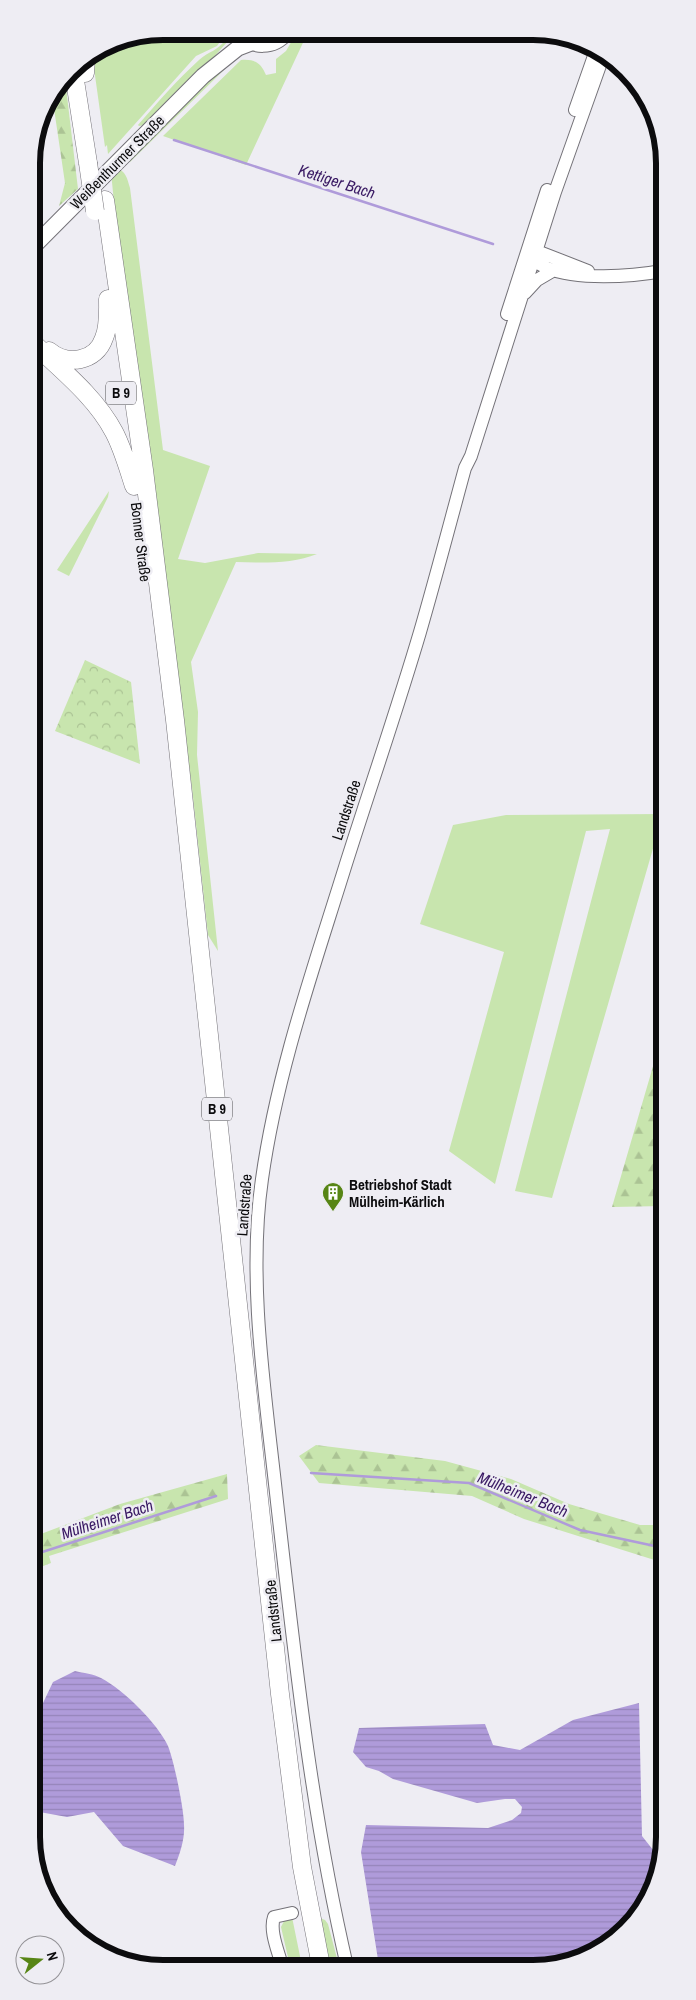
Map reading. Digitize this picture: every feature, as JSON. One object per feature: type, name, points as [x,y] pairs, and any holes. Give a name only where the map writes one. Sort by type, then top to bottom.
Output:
[{"type":"highway","name":"B 9","points":[[83,70],[92,159],[144,470],[175,720],[280,1694],[302,1868],[320,1960]]},
{"type":"highway","name":"B 9","points":[[100,206],[108,299],[134,486]]},
{"type":"highway","name":"B 9","points":[[40,343],[60,359],[76,360],[87,357],[103,342],[107,329],[108,299]]},
{"type":"highway","name":"B 9","points":[[40,350],[85,393],[102,413],[119,442],[134,486]]},
{"type":"highway","name":"Bonner Straße","points":[[134,486],[171,788],[268,1696],[291,1869],[308,1960]]},
{"type":"main road","name":"Weißenthurmer Straße","points":[[40,240],[203,76],[232,40]]},
{"type":"main road","points":[[248,40],[259,45],[279,40]]},
{"type":"main road","name":"Weißenthurmer Straße","points":[[203,76],[240,47],[251,42]]},
{"type":"street","points":[[466,468],[466,454],[481,400],[593,56]]},
{"type":"street","points":[[466,468],[520,299],[530,253],[601,61]]},
{"type":"street","points":[[530,253],[554,270],[579,275],[629,276],[656,272]]},
{"type":"street","points":[[530,253],[597,274]]},
{"type":"street","points":[[520,299],[538,280],[554,270]]},
{"type":"street","name":"Landstraße","points":[[346,1960],[333,1906],[316,1814],[300,1705],[272,1459],[259,1310],[258,1244],[261,1184],[273,1115],[292,1035],[420,632],[466,468]]},
{"type":"street","points":[[316,1909],[333,1906]]},
{"type":"street","points":[[281,1960],[273,1924],[274,1917],[292,1914]]},
{"type":"green space","points":[[155,40],[221,40],[217,46],[196,56],[108,154],[107,145],[105,147],[93,62],[116,49],[139,42]]},
{"type":"green space","points":[[225,40],[228,41],[198,75],[145,125],[138,125],[191,68],[203,57],[220,46]]},
{"type":"green space","points":[[292,40],[304,40],[246,165],[163,136],[241,60],[250,60],[257,63],[262,67],[266,75],[276,73],[276,59],[286,51]]},
{"type":"green space","points":[[239,51],[241,55],[130,162],[125,162]]},
{"type":"green space","points":[[66,88],[78,189],[59,206],[65,183],[54,108]]},
{"type":"green space","points":[[116,168],[124,173],[130,188],[163,450],[210,466],[178,559],[205,563],[258,553],[317,554],[288,561],[267,563],[236,562],[191,662],[198,712],[197,755],[218,951],[208,935],[192,788],[117,233],[111,172]]},
{"type":"green space","points":[[109,491],[108,497],[69,576],[57,570]]},
{"type":"green space","points":[[85,660],[131,682],[140,764],[55,731]]},
{"type":"green space","points":[[656,814],[656,838],[552,1198],[515,1191],[610,829],[586,831],[495,1184],[449,1151],[504,952],[420,924],[453,825],[506,815]]},
{"type":"green space","points":[[656,1056],[656,1206],[612,1207]]},
{"type":"green space","points":[[316,1445],[445,1461],[511,1479],[569,1504],[640,1525],[656,1525],[656,1560],[524,1519],[472,1496],[319,1483],[299,1456]]},
{"type":"green space","points":[[227,1474],[228,1499],[49,1556],[51,1563],[40,1567],[40,1534],[120,1504]]},
{"type":"green space","points":[[292,1917],[301,1960],[289,1960],[281,1927],[285,1919]]},
{"type":"green space","points":[[317,1917],[325,1920],[328,1924],[337,1960],[327,1960]]},
{"type":"shaded area","points":[[75,1671],[98,1677],[110,1683],[139,1708],[163,1737],[173,1762],[184,1825],[183,1841],[175,1866],[123,1846],[94,1812],[67,1817],[40,1812],[40,1719],[43,1703],[53,1682]]},
{"type":"shaded area","points":[[639,1703],[642,1836],[655,1852],[647,1884],[631,1912],[608,1935],[580,1951],[557,1958],[541,1960],[378,1960],[361,1852],[366,1825],[488,1828],[512,1820],[521,1813],[522,1807],[515,1799],[477,1803],[393,1779],[379,1771],[366,1767],[353,1752],[359,1728],[485,1724],[493,1745],[520,1750],[573,1720]]},
{"type":"waterway","name":"Kettiger Bach","points":[[174,140],[493,244]]},
{"type":"waterway","name":"Mülheimer Bach","points":[[311,1473],[469,1483],[580,1530],[656,1546]]},
{"type":"waterway","name":"Mülheimer Bach","points":[[40,1553],[216,1496]]},
{"type":"place","name":"Betriebshof Stadt Mülheim-Kärlich","points":[[333,1212]]}]
